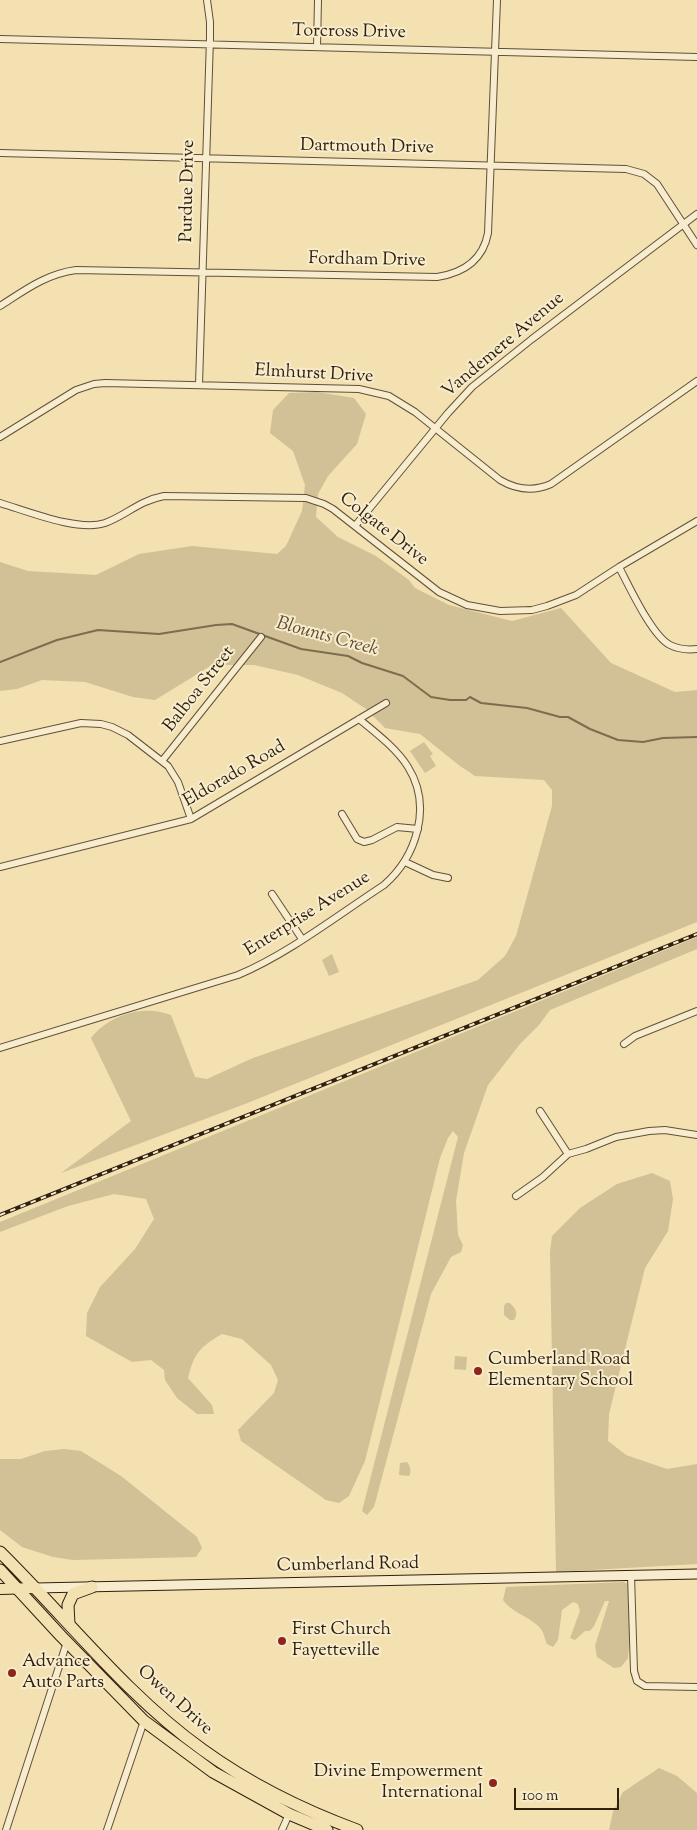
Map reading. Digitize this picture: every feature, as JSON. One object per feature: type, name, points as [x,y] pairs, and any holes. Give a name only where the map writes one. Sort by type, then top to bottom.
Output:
[{"type":"highway","name":"Owen Drive","points":[[0,1552],[129,1687],[202,1750],[266,1790],[322,1817],[357,1830]]},
{"type":"highway","name":"Owen Drive","points":[[0,1570],[144,1721],[213,1772],[289,1814],[326,1830]]},
{"type":"highway","points":[[69,1624],[68,1605],[73,1594],[92,1586]]},
{"type":"main road","name":"Cumberland Road","points":[[0,1589],[697,1574]]},
{"type":"street","name":"Purdue Drive","points":[[198,384],[210,22],[207,0]]},
{"type":"street","points":[[317,47],[318,0]]},
{"type":"street","name":"Fordham Drive","points":[[0,306],[39,281],[63,272],[76,270],[437,277],[457,272],[472,263],[487,241],[490,218],[497,0]]},
{"type":"street","name":"Torcross Drive","points":[[0,39],[697,57]]},
{"type":"street","name":"Dartmouth Drive","points":[[0,154],[626,169],[644,174],[657,184],[697,245]]},
{"type":"street","name":"Vandemere Avenue","points":[[355,526],[459,399],[472,387],[697,214]]},
{"type":"street","name":"Elmhurst Drive","points":[[0,437],[76,390],[94,384],[198,384],[346,388],[373,391],[402,403],[500,480],[517,488],[536,489],[551,484],[697,380]]},
{"type":"street","name":"Colgate Drive","points":[[0,503],[76,525],[91,526],[108,522],[142,502],[164,496],[301,498],[324,504],[439,592],[453,600],[482,610],[516,612],[547,606],[576,595],[697,521]]},
{"type":"street","points":[[619,567],[650,623],[663,640],[677,648],[697,649]]},
{"type":"street","name":"Balboa Street","points":[[162,761],[261,637]]},
{"type":"street","name":"Eldorado Road","points":[[0,867],[191,819],[386,703]]},
{"type":"street","name":"Enterprise Avenue","points":[[0,1048],[238,975],[270,960],[384,885],[393,877],[413,848],[418,829],[418,794],[409,768],[402,759],[359,719]]},
{"type":"street","points":[[0,741],[81,724],[101,724],[121,730],[162,761],[174,774],[191,819]]},
{"type":"street","points":[[342,814],[356,839],[364,842],[397,827],[418,829]]},
{"type":"street","points":[[405,862],[433,875],[448,878]]},
{"type":"street","points":[[272,894],[302,939]]},
{"type":"street","points":[[624,1044],[635,1036],[697,1012]]},
{"type":"street","points":[[540,1111],[568,1154]]},
{"type":"street","points":[[516,1196],[543,1177],[568,1154],[616,1137],[633,1132],[665,1130],[697,1134]]},
{"type":"street","points":[[630,1575],[634,1671],[637,1681],[645,1686],[697,1687]]},
{"type":"street","points":[[6,1830],[67,1642]]},
{"type":"street","points":[[107,1830],[144,1721]]},
{"type":"street","points":[[282,1830],[289,1814]]},
{"type":"shaded area","points":[[317,392],[354,398],[366,414],[357,444],[328,476],[318,494],[316,517],[338,537],[376,556],[409,580],[415,588],[449,605],[512,621],[561,608],[611,663],[675,692],[697,690],[697,922],[245,1104],[61,1173],[131,1121],[91,1038],[107,1023],[138,1011],[160,1012],[171,1015],[195,1077],[207,1079],[253,1058],[478,980],[505,956],[516,936],[552,806],[552,790],[544,780],[475,776],[420,734],[385,728],[366,709],[342,693],[298,675],[254,665],[212,665],[155,700],[133,697],[85,682],[42,680],[17,689],[0,691],[0,562],[28,571],[96,575],[139,554],[192,546],[277,554],[286,546],[302,511],[305,485],[293,451],[270,433],[273,410],[289,393]]},
{"type":"shaded area","points":[[424,742],[433,754],[430,756],[436,766],[425,773],[410,751]]},
{"type":"shaded area","points":[[697,937],[697,949],[550,1010],[488,1085],[464,1153],[456,1201],[458,1235],[463,1245],[461,1252],[451,1257],[431,1294],[374,1507],[367,1515],[362,1511],[458,1137],[453,1131],[440,1158],[365,1461],[349,1496],[339,1503],[326,1500],[241,1441],[238,1430],[274,1393],[278,1380],[271,1365],[242,1339],[222,1334],[203,1347],[193,1362],[188,1378],[212,1405],[214,1414],[197,1414],[177,1398],[165,1380],[164,1370],[151,1360],[132,1362],[86,1336],[87,1313],[100,1287],[135,1249],[154,1219],[146,1199],[114,1194],[68,1206],[0,1232],[0,1222]]},
{"type":"shaded area","points":[[332,954],[339,972],[329,976],[322,960]]},
{"type":"shaded area","points":[[652,1173],[670,1181],[673,1199],[668,1231],[645,1268],[609,1414],[608,1441],[626,1455],[667,1469],[697,1464],[697,1564],[556,1572],[550,1252],[552,1236],[580,1208],[617,1184]]},
{"type":"shaded area","points":[[506,1303],[510,1303],[516,1311],[514,1320],[510,1320],[504,1315]]},
{"type":"shaded area","points":[[455,1356],[467,1357],[466,1370],[454,1369]]},
{"type":"shaded area","points":[[64,1449],[81,1451],[121,1476],[197,1537],[202,1548],[196,1557],[73,1560],[53,1557],[22,1547],[0,1530],[0,1459],[21,1459],[45,1451]]},
{"type":"shaded area","points":[[407,1462],[410,1469],[409,1476],[399,1475],[400,1463]]},
{"type":"shaded area","points":[[624,1582],[628,1584],[630,1636],[628,1658],[621,1667],[614,1668],[597,1657],[595,1646],[609,1601],[605,1601],[590,1631],[585,1631],[575,1640],[570,1638],[580,1611],[578,1604],[573,1602],[562,1610],[558,1640],[553,1647],[547,1644],[542,1631],[537,1625],[512,1609],[503,1600],[506,1587]]},
{"type":"shaded area","points":[[659,1768],[677,1776],[697,1793],[697,1830],[609,1830],[613,1812],[623,1792]]},
{"type":"waterway","name":"Blounts Creek","points":[[0,662],[57,640],[98,630],[159,634],[232,624],[301,649],[348,656],[362,663],[403,676],[431,697],[450,700],[466,700],[470,697],[481,703],[527,708],[560,717],[568,717],[590,729],[618,740],[643,742],[663,738],[697,737]]},
{"type":"railway","points":[[0,1215],[697,934]]},
{"type":"place","name":"Cumberland Road Elementary School","points":[[478,1371]]},
{"type":"place","name":"First Church Fayetteville","points":[[282,1641]]},
{"type":"place","name":"Advance Auto Parts","points":[[12,1673]]},
{"type":"place","name":"Divine Empowerment International","points":[[493,1783]]}]
